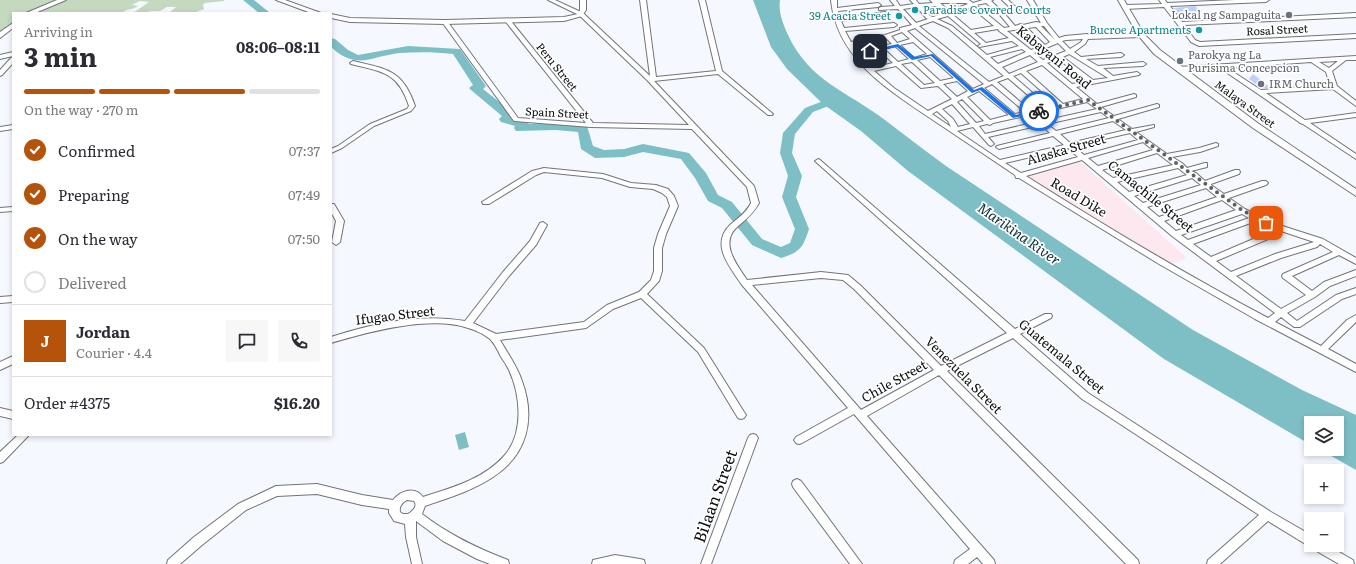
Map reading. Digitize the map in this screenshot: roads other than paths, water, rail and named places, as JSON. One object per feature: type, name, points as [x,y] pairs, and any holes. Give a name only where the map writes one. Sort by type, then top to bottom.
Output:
[{"type":"street","points":[[32,12],[62,0]]},
{"type":"street","points":[[279,0],[315,12]]},
{"type":"street","points":[[551,0],[581,14],[651,79],[750,186],[756,203],[752,211],[729,230],[725,236],[724,244],[732,264],[745,283],[990,564]]},
{"type":"street","points":[[332,16],[396,22],[564,19],[577,17],[581,14],[583,0]]},
{"type":"street","points":[[643,0],[651,79]]},
{"type":"street","points":[[702,0],[719,72],[770,114]]},
{"type":"street","name":"Road Dike","points":[[834,0],[834,10],[837,20],[850,44],[870,70],[895,92],[954,130],[1018,176],[1185,276],[1356,368]]},
{"type":"street","name":"Camachile Street","points":[[893,0],[910,21],[916,24],[990,83],[1031,113],[1158,220],[1297,325],[1339,297],[1356,291]]},
{"type":"street","points":[[913,0],[930,19],[950,27],[1007,77],[1048,109]]},
{"type":"street","points":[[834,10],[918,6],[935,2],[968,2],[988,0],[1013,27]]},
{"type":"street","points":[[1005,0],[1018,12]]},
{"type":"street","points":[[1030,0],[1056,41]]},
{"type":"street","points":[[1162,0],[1181,24],[1356,15]]},
{"type":"street","points":[[1123,4],[1166,6],[1266,0]]},
{"type":"street","points":[[935,2],[985,45]]},
{"type":"street","points":[[951,2],[962,9]]},
{"type":"street","points":[[850,44],[887,36],[901,29],[949,14],[962,9],[968,2]]},
{"type":"street","name":"Kabayani Road","points":[[968,2],[1088,100],[1242,210],[1279,228],[1320,241],[1356,261]]},
{"type":"street","name":"Malaya Street","points":[[1123,4],[1141,35],[1157,52],[1256,126],[1356,193]]},
{"type":"street","points":[[837,20],[880,7]]},
{"type":"street","points":[[880,7],[894,25],[915,40],[973,92]]},
{"type":"street","name":"Peru Street","points":[[508,21],[591,125]]},
{"type":"street","name":"Spain Street","points":[[445,22],[514,119],[520,121],[591,125],[694,127]]},
{"type":"street","points":[[1036,24],[1070,52],[1099,67],[1113,78]]},
{"type":"street","points":[[970,32],[1045,24]]},
{"type":"street","name":"Rosal Street","points":[[1181,24],[1194,41],[1199,44],[1356,36]]},
{"type":"street","points":[[842,30],[894,25]]},
{"type":"street","points":[[0,36],[12,26]]},
{"type":"street","points":[[1020,26],[1043,46]]},
{"type":"street","points":[[997,67],[1056,41],[1087,36],[1141,35]]},
{"type":"street","points":[[887,36],[941,83],[991,144]]},
{"type":"street","points":[[928,113],[964,97],[990,83],[1070,52],[1083,43],[1087,36]]},
{"type":"street","points":[[974,48],[1012,39]]},
{"type":"street","points":[[871,40],[923,87],[959,79]]},
{"type":"street","points":[[857,54],[915,40]]},
{"type":"street","points":[[985,57],[1023,47]]},
{"type":"street","points":[[0,57],[12,54]]},
{"type":"street","points":[[870,70],[932,55]]},
{"type":"street","points":[[1079,58],[1121,55]]},
{"type":"street","points":[[1058,56],[1093,83]]},
{"type":"street","points":[[1178,69],[1356,58]]},
{"type":"street","points":[[1329,71],[1344,59]]},
{"type":"street","points":[[0,64],[11,61]]},
{"type":"street","points":[[0,74],[11,61]]},
{"type":"street","points":[[1313,61],[1329,71],[1334,87],[1356,104]]},
{"type":"street","points":[[332,151],[340,147],[364,130],[408,110],[412,106],[403,84],[397,76],[353,63]]},
{"type":"street","points":[[1099,67],[1143,64]]},
{"type":"street","points":[[1222,66],[1302,122],[1355,155]]},
{"type":"street","points":[[1022,71],[1062,106]]},
{"type":"street","points":[[651,79],[719,72]]},
{"type":"street","points":[[1071,86],[1137,74]]},
{"type":"street","points":[[1259,92],[1334,87]]},
{"type":"street","points":[[980,88],[1015,117]]},
{"type":"street","points":[[984,136],[1043,123],[1099,108],[1134,96]]},
{"type":"street","points":[[964,97],[990,123]]},
{"type":"street","points":[[938,108],[951,120],[954,130],[1088,100]]},
{"type":"street","points":[[999,147],[1114,119],[1157,106]]},
{"type":"street","points":[[1302,122],[1356,115]]},
{"type":"street","points":[[999,162],[1152,126]]},
{"type":"street","points":[[0,129],[12,127]]},
{"type":"street","name":"Alaska Street","points":[[1018,176],[1144,140]]},
{"type":"street","points":[[1167,156],[1200,150],[1216,145]]},
{"type":"street","points":[[1097,169],[1159,150]]},
{"type":"street","name":"Guatemala Street","points":[[818,161],[1085,396],[1267,515],[1304,537]]},
{"type":"street","points":[[1112,181],[1137,173],[1159,171],[1180,165]]},
{"type":"street","points":[[1186,170],[1205,165]]},
{"type":"street","points":[[421,503],[467,486],[488,475],[508,459],[516,446],[522,430],[524,416],[521,392],[514,371],[494,338],[586,325],[610,307],[642,294],[655,281],[658,271],[658,248],[662,234],[674,206],[670,196],[665,191],[654,187],[630,185],[603,176],[544,170],[534,173],[486,202]]},
{"type":"street","points":[[1142,206],[1237,172]]},
{"type":"street","points":[[1128,195],[1194,175]]},
{"type":"street","points":[[1158,220],[1264,183]]},
{"type":"street","points":[[332,208],[340,221],[336,242]]},
{"type":"street","points":[[0,210],[12,209]]},
{"type":"street","points":[[1176,234],[1242,210]]},
{"type":"street","points":[[1188,243],[1256,218]]},
{"type":"street","points":[[467,324],[506,274],[533,243],[543,225]]},
{"type":"street","points":[[1210,260],[1275,233],[1279,228]]},
{"type":"street","points":[[1230,275],[1278,256],[1314,245],[1320,241]]},
{"type":"street","points":[[1312,295],[1286,276],[1339,252]]},
{"type":"street","points":[[1269,322],[1280,313],[1312,295],[1327,284],[1352,274],[1356,282]]},
{"type":"street","name":"Venezuela Street","points":[[745,283],[815,275],[845,277],[941,370],[1134,564]]},
{"type":"street","points":[[642,294],[701,350],[742,415]]},
{"type":"street","points":[[0,300],[12,299]]},
{"type":"street","name":"Chile Street","points":[[799,440],[1048,316]]},
{"type":"street","points":[[1322,350],[1356,318]]},
{"type":"street","name":"Ifugao Street","points":[[332,340],[352,333],[425,321],[452,321],[467,324],[494,338]]},
{"type":"street","points":[[0,366],[12,360]]},
{"type":"street","points":[[0,412],[12,415]]},
{"type":"street","points":[[0,459],[23,436]]},
{"type":"street","name":"Bilaan Street","points":[[706,564],[753,438]]},
{"type":"street","points":[[797,484],[857,564]]},
{"type":"street","points":[[172,564],[198,541],[242,507],[276,491],[317,489],[362,500],[395,505]]},
{"type":"street","points":[[409,495],[417,497],[421,503],[419,511],[413,517],[401,520],[395,516],[395,505],[401,498],[409,495]]},
{"type":"street","points":[[1212,564],[1267,515]]},
{"type":"street","points":[[413,517],[417,564]]},
{"type":"street","points":[[413,517],[467,549],[504,564]]},
{"type":"street","points":[[959,564],[977,550]]},
{"type":"street","points":[[1329,552],[1350,564]]},
{"type":"street","points":[[597,564],[615,562],[640,564]]},
{"type":"water","name":"Marikina River","points":[[753,0],[780,0],[780,13],[788,35],[797,51],[818,75],[871,110],[946,166],[1193,330],[1302,390],[1356,415],[1356,470],[1331,456],[1344,456],[1344,416],[1304,416],[1304,441],[1164,359],[908,171],[861,131],[823,104],[787,69],[771,47]]},
{"type":"water","points":[[465,432],[469,447],[459,450],[455,435]]},
{"type":"waterway","points":[[248,0],[264,12]]},
{"type":"waterway","points":[[332,42],[350,56],[358,58],[367,58],[392,51],[408,49],[456,51],[480,86],[475,88],[509,116],[505,119],[525,125],[520,128],[556,126],[583,129],[587,149],[599,151],[595,154],[624,153],[643,148],[685,156],[701,176],[713,198],[727,205],[757,242],[781,253],[796,246],[802,229],[789,197],[795,176],[786,153],[789,133],[809,110],[835,100]]},
{"type":"place","name":"Paradise Covered Courts","points":[[915,10]]},
{"type":"place","name":"Lokal ng Sampaguita","points":[[1289,15]]},
{"type":"place","name":"39 Acacia Street","points":[[899,16]]},
{"type":"place","name":"Bucroe Apartments","points":[[1199,30]]},
{"type":"place","name":"Parokya ng La Purisima Concepcion","points":[[1180,61]]},
{"type":"place","name":"IRM Church","points":[[1261,84]]}]
